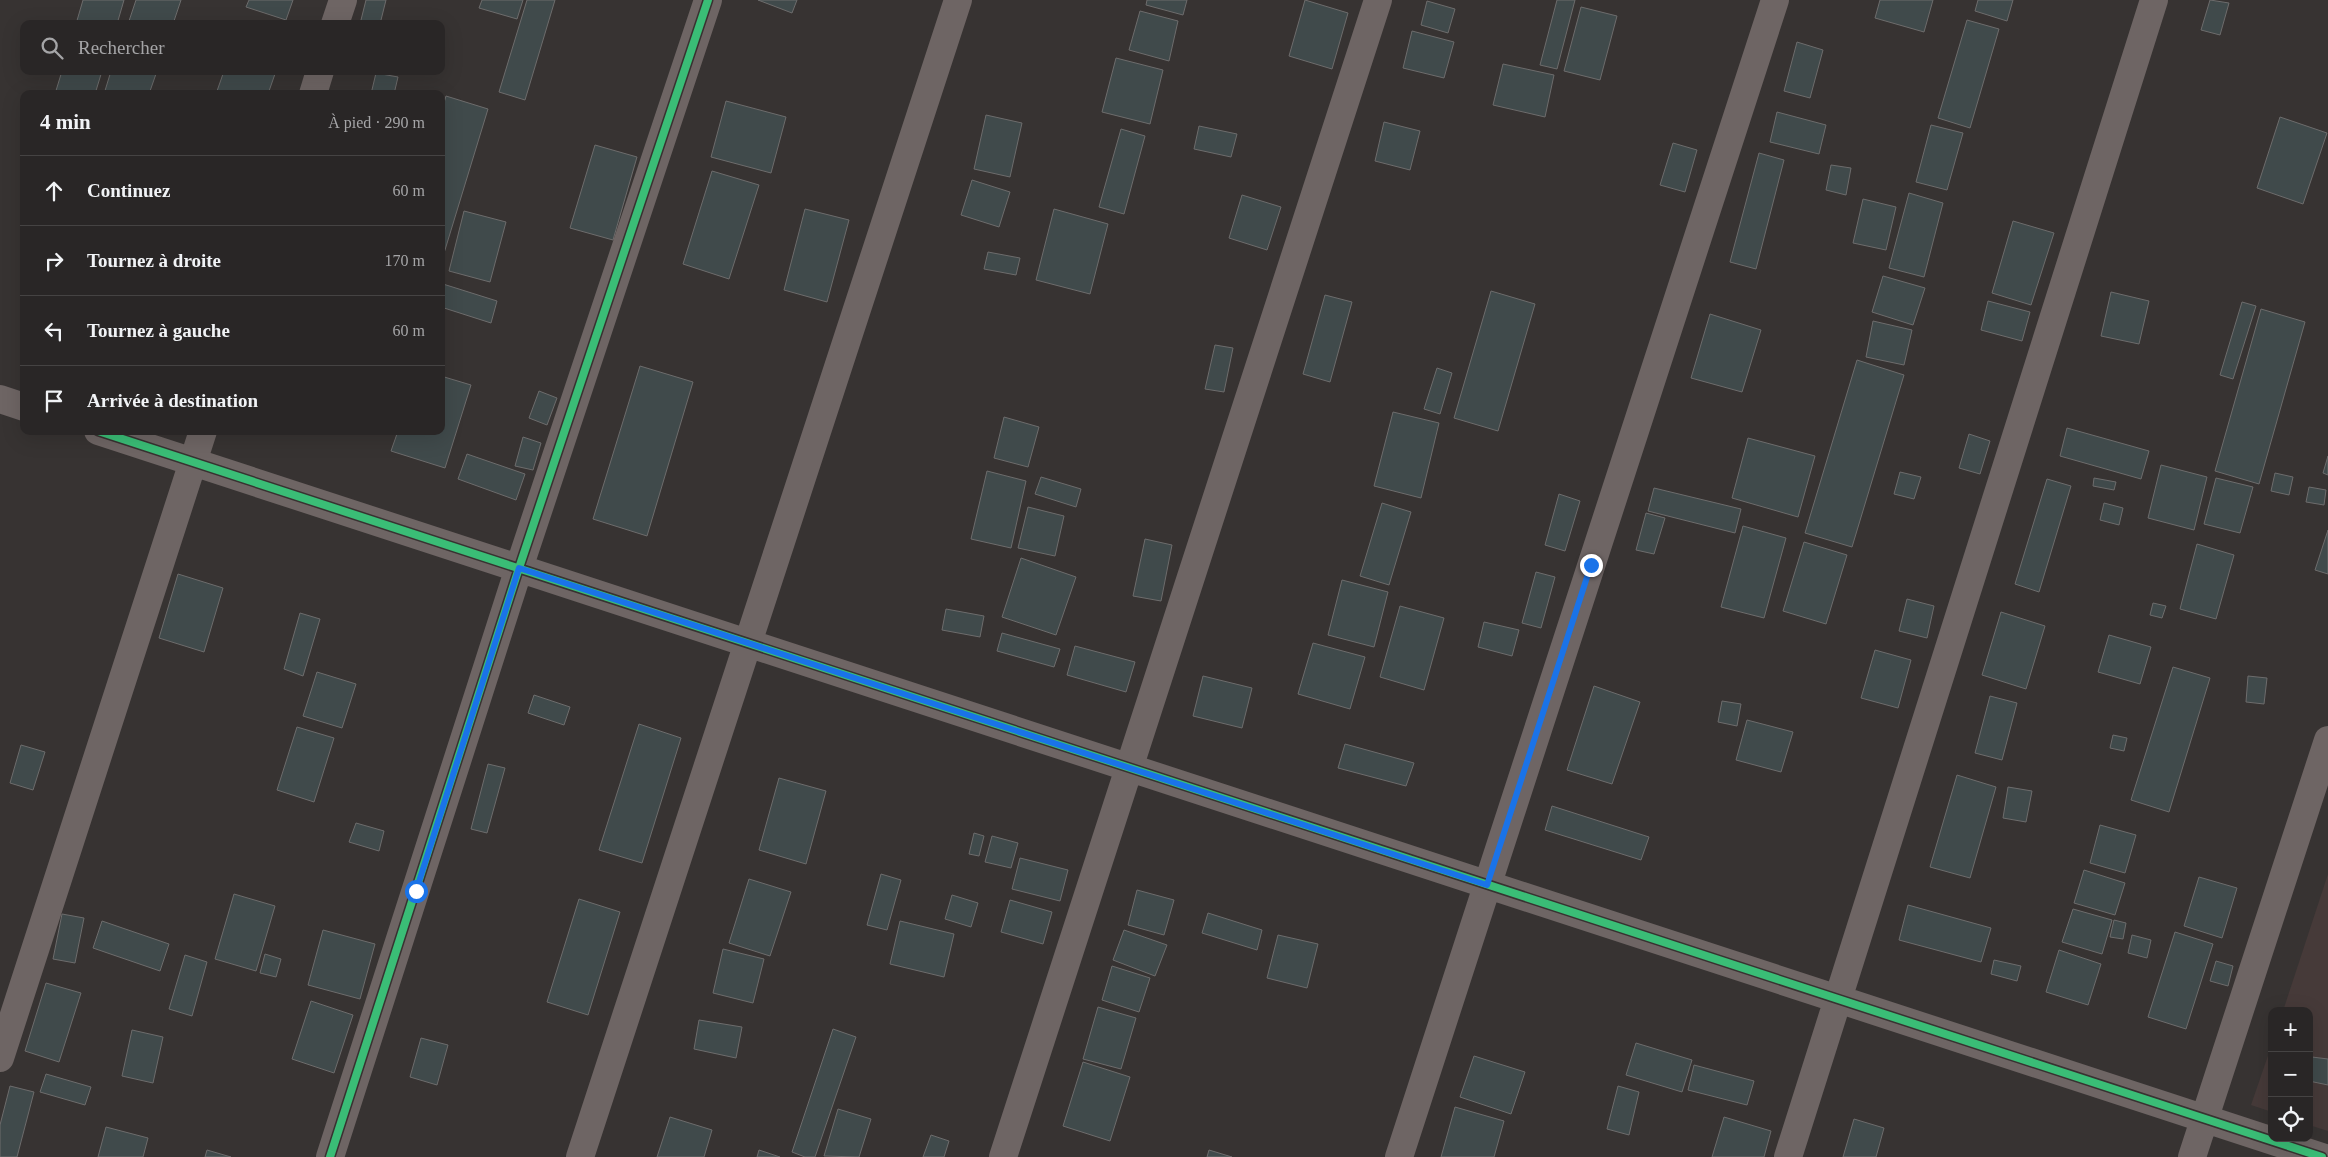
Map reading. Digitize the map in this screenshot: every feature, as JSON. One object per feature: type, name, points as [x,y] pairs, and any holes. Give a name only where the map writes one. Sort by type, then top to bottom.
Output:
[{"type":"street","points":[[336,20],[343,0]]},
{"type":"street","points":[[330,1157],[519,568],[708,0]]},
{"type":"street","points":[[580,1157],[958,0]]},
{"type":"street","points":[[1004,1157],[1378,0]]},
{"type":"street","points":[[1399,1157],[1775,0]]},
{"type":"street","points":[[1788,1157],[2154,0]]},
{"type":"street","points":[[314,90],[319,75]]},
{"type":"street","points":[[0,399],[20,406]]},
{"type":"street","points":[[110,435],[2322,1157]]},
{"type":"street","points":[[0,1058],[202,435]]},
{"type":"street","points":[[2192,1157],[2328,740]]},
{"type":"shaded area","points":[[2328,874],[2328,1131],[2313,1126],[2313,1007],[2284,1007]]},
{"type":"shaded area","points":[[2268,1056],[2268,1111],[2251,1105]]},
{"type":"building","points":[[83,0],[124,0],[118,20],[77,20]]},
{"type":"building","points":[[136,0],[181,0],[174,20],[129,20]]},
{"type":"building","points":[[249,0],[293,0],[286,20],[246,7]]},
{"type":"building","points":[[366,0],[386,0],[381,20],[361,20]]},
{"type":"building","points":[[482,0],[523,0],[517,19],[479,8]]},
{"type":"building","points":[[527,0],[555,0],[525,100],[499,92]]},
{"type":"building","points":[[758,0],[797,0],[792,13]]},
{"type":"building","points":[[1147,0],[1187,0],[1183,15],[1146,5]]},
{"type":"building","points":[[1305,0],[1348,13],[1332,69],[1289,56]]},
{"type":"building","points":[[1557,0],[1575,0],[1557,69],[1540,65]]},
{"type":"building","points":[[1880,0],[1933,0],[1924,32],[1875,18]]},
{"type":"building","points":[[1978,0],[2013,0],[2007,21],[1975,11]]},
{"type":"building","points":[[2210,0],[2229,3],[2220,35],[2201,30]]},
{"type":"building","points":[[1427,1],[1455,9],[1448,33],[1421,25]]},
{"type":"building","points":[[1581,7],[1617,16],[1600,80],[1564,71]]},
{"type":"building","points":[[1140,11],[1178,21],[1169,61],[1129,50]]},
{"type":"building","points":[[1967,20],[1999,29],[1970,128],[1938,118]]},
{"type":"building","points":[[1412,31],[1454,42],[1444,78],[1403,68]]},
{"type":"building","points":[[1797,42],[1823,50],[1810,98],[1784,91]]},
{"type":"building","points":[[1116,58],[1163,70],[1150,124],[1102,112]]},
{"type":"building","points":[[1503,64],[1554,75],[1545,117],[1493,105]]},
{"type":"building","points":[[61,75],[101,75],[96,90],[56,90]]},
{"type":"building","points":[[110,75],[156,75],[150,90],[105,90]]},
{"type":"building","points":[[223,75],[275,75],[269,90],[217,90]]},
{"type":"building","points":[[376,75],[398,77],[395,90],[372,90]]},
{"type":"building","points":[[446,96],[488,109],[445,250]]},
{"type":"building","points":[[726,101],[786,117],[771,173],[711,157]]},
{"type":"building","points":[[1777,112],[1826,125],[1819,154],[1770,142]]},
{"type":"building","points":[[986,115],[1022,123],[1010,177],[974,169]]},
{"type":"building","points":[[2280,117],[2327,133],[2303,204],[2257,188]]},
{"type":"building","points":[[1384,122],[1420,131],[1410,170],[1375,161]]},
{"type":"building","points":[[1931,125],[1963,133],[1947,190],[1916,182]]},
{"type":"building","points":[[1199,126],[1237,134],[1231,157],[1194,149]]},
{"type":"building","points":[[1121,129],[1145,136],[1124,214],[1099,207]]},
{"type":"building","points":[[1673,143],[1697,150],[1685,192],[1660,185]]},
{"type":"building","points":[[595,145],[637,157],[613,240],[570,228]]},
{"type":"building","points":[[1759,153],[1784,160],[1756,269],[1730,262]]},
{"type":"building","points":[[1831,165],[1851,168],[1846,195],[1826,190]]},
{"type":"building","points":[[712,171],[759,185],[729,279],[683,264]]},
{"type":"building","points":[[972,180],[1010,192],[999,227],[961,215]]},
{"type":"building","points":[[1909,193],[1943,203],[1924,277],[1889,268]]},
{"type":"building","points":[[1242,195],[1281,207],[1267,250],[1229,238]]},
{"type":"building","points":[[1863,199],[1896,207],[1886,250],[1853,243]]},
{"type":"building","points":[[805,209],[849,220],[827,302],[784,290]]},
{"type":"building","points":[[1054,209],[1108,224],[1090,294],[1036,280]]},
{"type":"building","points":[[464,211],[506,222],[490,282],[449,271]]},
{"type":"building","points":[[2013,221],[2054,233],[2031,305],[1992,293]]},
{"type":"building","points":[[988,252],[1020,258],[1016,275],[984,269]]},
{"type":"building","points":[[1883,276],[1925,288],[1913,325],[1872,312]]},
{"type":"building","points":[[445,285],[497,301],[491,323],[445,308]]},
{"type":"building","points":[[1491,291],[1535,304],[1498,431],[1454,418]]},
{"type":"building","points":[[2111,292],[2149,301],[2139,344],[2101,336]]},
{"type":"building","points":[[1325,295],[1352,302],[1330,382],[1303,374]]},
{"type":"building","points":[[1988,301],[2030,312],[2022,341],[1981,330]]},
{"type":"building","points":[[2242,302],[2256,306],[2233,379],[2220,375]]},
{"type":"building","points":[[2261,309],[2305,322],[2259,484],[2215,471]]},
{"type":"building","points":[[1710,314],[1761,330],[1742,392],[1691,378]]},
{"type":"building","points":[[1873,321],[1912,330],[1904,365],[1866,357]]},
{"type":"building","points":[[1215,345],[1233,348],[1224,392],[1205,389]]},
{"type":"building","points":[[1857,360],[1904,375],[1852,547],[1805,533]]},
{"type":"building","points":[[640,366],[693,382],[647,536],[593,519]]},
{"type":"building","points":[[1437,368],[1452,373],[1440,414],[1424,409]]},
{"type":"building","points":[[445,377],[471,385],[445,468],[391,451],[397,435],[445,435]]},
{"type":"building","points":[[539,391],[557,398],[547,425],[529,418]]},
{"type":"building","points":[[1393,412],[1439,423],[1421,498],[1374,486]]},
{"type":"building","points":[[1004,417],[1039,427],[1028,467],[994,458]]},
{"type":"building","points":[[2067,428],[2149,451],[2141,479],[2060,456]]},
{"type":"building","points":[[1969,434],[1990,441],[1980,474],[1959,468]]},
{"type":"building","points":[[523,437],[541,443],[533,470],[515,466]]},
{"type":"building","points":[[1748,438],[1815,456],[1798,517],[1732,498]]},
{"type":"building","points":[[467,454],[525,474],[516,500],[458,479]]},
{"type":"building","points":[[2328,456],[2328,475],[2323,473]]},
{"type":"building","points":[[2161,465],[2207,477],[2194,530],[2148,518]]},
{"type":"building","points":[[987,471],[1026,481],[1011,548],[971,539]]},
{"type":"building","points":[[1900,472],[1921,477],[1914,499],[1894,494]]},
{"type":"building","points":[[2275,473],[2293,477],[2289,495],[2271,491]]},
{"type":"building","points":[[1041,477],[1081,489],[1076,507],[1035,494]]},
{"type":"building","points":[[2094,478],[2116,482],[2114,490],[2093,486]]},
{"type":"building","points":[[2216,478],[2253,487],[2240,533],[2204,524]]},
{"type":"building","points":[[2047,479],[2071,486],[2039,592],[2015,584]]},
{"type":"building","points":[[2309,487],[2326,490],[2324,505],[2306,502]]},
{"type":"building","points":[[1654,488],[1741,509],[1735,533],[1648,511]]},
{"type":"building","points":[[1559,494],[1580,501],[1565,551],[1545,545]]},
{"type":"building","points":[[1382,503],[1411,512],[1389,585],[1360,576]]},
{"type":"building","points":[[2104,503],[2123,508],[2119,525],[2100,520]]},
{"type":"building","points":[[1028,507],[1064,516],[1055,556],[1018,548]]},
{"type":"building","points":[[1646,513],[1665,518],[1654,554],[1636,550]]},
{"type":"building","points":[[1743,526],[1786,538],[1764,618],[1721,607]]},
{"type":"building","points":[[2328,530],[2328,574],[2315,570]]},
{"type":"building","points":[[1145,539],[1172,545],[1161,601],[1133,596]]},
{"type":"building","points":[[1804,542],[1847,555],[1826,624],[1783,611]]},
{"type":"building","points":[[2197,544],[2234,555],[2216,619],[2180,609]]},
{"type":"building","points":[[1021,558],[1076,577],[1056,635],[1002,617]]},
{"type":"building","points":[[1536,572],[1555,577],[1541,628],[1522,623]]},
{"type":"building","points":[[178,574],[223,588],[204,652],[159,638]]},
{"type":"building","points":[[1342,580],[1388,592],[1374,647],[1328,635]]},
{"type":"building","points":[[1907,599],[1934,606],[1927,638],[1899,631]]},
{"type":"building","points":[[2153,603],[2166,606],[2162,618],[2150,615]]},
{"type":"building","points":[[1400,606],[1444,618],[1424,690],[1380,677]]},
{"type":"building","points":[[946,609],[984,616],[980,637],[942,630]]},
{"type":"building","points":[[2001,612],[2045,626],[2026,689],[1982,675]]},
{"type":"building","points":[[300,613],[320,619],[303,676],[284,669]]},
{"type":"building","points":[[1484,622],[1519,630],[1512,656],[1478,647]]},
{"type":"building","points":[[1002,633],[1060,649],[1054,667],[997,651]]},
{"type":"building","points":[[2109,635],[2151,647],[2140,684],[2098,672]]},
{"type":"building","points":[[1313,643],[1365,657],[1350,709],[1298,694]]},
{"type":"building","points":[[1075,646],[1135,662],[1126,692],[1067,675]]},
{"type":"building","points":[[1875,650],[1911,660],[1898,708],[1861,698]]},
{"type":"building","points":[[2173,667],[2210,678],[2169,812],[2131,800]]},
{"type":"building","points":[[317,672],[356,684],[342,728],[303,716]]},
{"type":"building","points":[[1203,676],[1252,688],[1242,728],[1193,716]]},
{"type":"building","points":[[2248,676],[2267,678],[2264,704],[2246,702]]},
{"type":"building","points":[[1594,686],[1640,702],[1612,784],[1567,770]]},
{"type":"building","points":[[534,695],[570,707],[564,725],[528,713]]},
{"type":"building","points":[[1990,696],[2017,703],[2002,760],[1975,753]]},
{"type":"building","points":[[1722,701],[1741,704],[1737,726],[1718,722]]},
{"type":"building","points":[[1747,720],[1793,732],[1781,772],[1736,760]]},
{"type":"building","points":[[639,724],[681,738],[642,863],[599,850]]},
{"type":"building","points":[[297,727],[334,738],[314,802],[277,790]]},
{"type":"building","points":[[2113,735],[2127,738],[2124,751],[2110,748]]},
{"type":"building","points":[[1345,744],[1414,763],[1406,786],[1338,768]]},
{"type":"building","points":[[21,745],[45,752],[33,790],[10,783]]},
{"type":"building","points":[[488,764],[505,768],[487,833],[471,829]]},
{"type":"building","points":[[1957,775],[1996,787],[1970,878],[1930,867]]},
{"type":"building","points":[[779,778],[826,791],[806,864],[759,850]]},
{"type":"building","points":[[2008,787],[2032,791],[2026,822],[2003,818]]},
{"type":"building","points":[[1552,806],[1649,837],[1641,860],[1545,830]]},
{"type":"building","points":[[356,823],[384,831],[379,851],[349,842]]},
{"type":"building","points":[[2100,825],[2136,835],[2125,873],[2090,863]]},
{"type":"building","points":[[974,833],[984,836],[979,856],[969,854]]},
{"type":"building","points":[[992,836],[1018,843],[1011,868],[985,862]]},
{"type":"building","points":[[1020,858],[1068,870],[1060,901],[1012,889]]},
{"type":"building","points":[[2084,870],[2125,883],[2115,915],[2074,903]]},
{"type":"building","points":[[881,874],[901,880],[887,930],[867,925]]},
{"type":"building","points":[[2199,877],[2237,888],[2222,938],[2184,926]]},
{"type":"building","points":[[749,879],[791,892],[770,956],[729,943]]},
{"type":"building","points":[[1137,890],[1174,900],[1164,935],[1128,925]]},
{"type":"building","points":[[234,894],[275,906],[256,971],[215,959]]},
{"type":"building","points":[[952,895],[978,903],[971,927],[945,919]]},
{"type":"building","points":[[579,899],[620,912],[588,1015],[547,1002]]},
{"type":"building","points":[[1010,900],[1052,912],[1043,944],[1001,932]]},
{"type":"building","points":[[1908,905],[1991,928],[1981,962],[1899,940]]},
{"type":"building","points":[[2073,909],[2112,920],[2102,954],[2062,942]]},
{"type":"building","points":[[1208,913],[1262,930],[1257,950],[1202,933]]},
{"type":"building","points":[[62,914],[84,918],[75,963],[53,959]]},
{"type":"building","points":[[2114,920],[2126,923],[2123,939],[2110,937]]},
{"type":"building","points":[[102,921],[169,944],[160,971],[93,948]]},
{"type":"building","points":[[900,921],[954,934],[944,977],[890,964]]},
{"type":"building","points":[[323,930],[375,944],[360,999],[308,985]]},
{"type":"building","points":[[1124,930],[1167,945],[1155,976],[1113,960]]},
{"type":"building","points":[[2175,932],[2213,944],[2186,1029],[2148,1017]]},
{"type":"building","points":[[1278,935],[1318,944],[1307,988],[1267,978]]},
{"type":"building","points":[[2132,935],[2151,940],[2147,958],[2128,953]]},
{"type":"building","points":[[723,949],[764,959],[753,1003],[713,993]]},
{"type":"building","points":[[2059,950],[2101,964],[2088,1005],[2046,992]]},
{"type":"building","points":[[265,954],[281,959],[276,977],[260,973]]},
{"type":"building","points":[[185,955],[207,962],[192,1016],[169,1009]]},
{"type":"building","points":[[1994,960],[2021,966],[2017,981],[1991,974]]},
{"type":"building","points":[[2216,961],[2233,966],[2228,986],[2210,981]]},
{"type":"building","points":[[1112,966],[1150,978],[1139,1012],[1102,1000]]},
{"type":"building","points":[[46,983],[81,993],[59,1062],[25,1051]]},
{"type":"building","points":[[311,1001],[353,1015],[334,1073],[292,1059]]},
{"type":"building","points":[[1098,1007],[1136,1018],[1121,1069],[1083,1059]]},
{"type":"building","points":[[699,1020],[742,1027],[736,1058],[694,1049]]},
{"type":"building","points":[[833,1029],[856,1037],[815,1157],[805,1157],[792,1152]]},
{"type":"building","points":[[132,1030],[163,1037],[153,1083],[122,1076]]},
{"type":"building","points":[[421,1038],[448,1045],[437,1085],[410,1077]]},
{"type":"building","points":[[1636,1043],[1692,1060],[1682,1092],[1626,1075]]},
{"type":"building","points":[[1474,1056],[1525,1072],[1511,1114],[1460,1097]]},
{"type":"building","points":[[2313,1057],[2328,1059],[2328,1085],[2313,1082]]},
{"type":"building","points":[[1083,1062],[1130,1077],[1110,1141],[1063,1126]]},
{"type":"building","points":[[1694,1065],[1754,1081],[1747,1105],[1688,1090]]},
{"type":"building","points":[[46,1074],[91,1087],[85,1105],[40,1092]]},
{"type":"building","points":[[10,1086],[34,1092],[17,1157],[0,1157],[0,1125]]},
{"type":"building","points":[[1618,1086],[1639,1092],[1629,1135],[1607,1129]]},
{"type":"building","points":[[1455,1107],[1504,1121],[1494,1157],[1441,1157]]},
{"type":"building","points":[[838,1109],[871,1119],[859,1157],[824,1156]]},
{"type":"building","points":[[670,1117],[712,1130],[704,1157],[657,1157]]},
{"type":"building","points":[[1724,1117],[1771,1131],[1764,1157],[1712,1157]]},
{"type":"building","points":[[1854,1119],[1884,1128],[1876,1157],[1843,1157]]},
{"type":"building","points":[[106,1127],[148,1138],[143,1157],[98,1157]]},
{"type":"building","points":[[931,1135],[949,1141],[944,1157],[923,1157]]},
{"type":"building","points":[[207,1150],[231,1157],[205,1157]]},
{"type":"building","points":[[759,1150],[780,1157],[757,1157]]},
{"type":"building","points":[[1209,1150],[1232,1157],[1207,1157]]},
{"type":"cycle path","points":[[330,1157],[519,568],[708,0]]},
{"type":"cycle path","points":[[110,435],[2322,1157]]},
{"type":"route","points":[[416,891],[519,568],[1487,885],[1591,565]]}]
